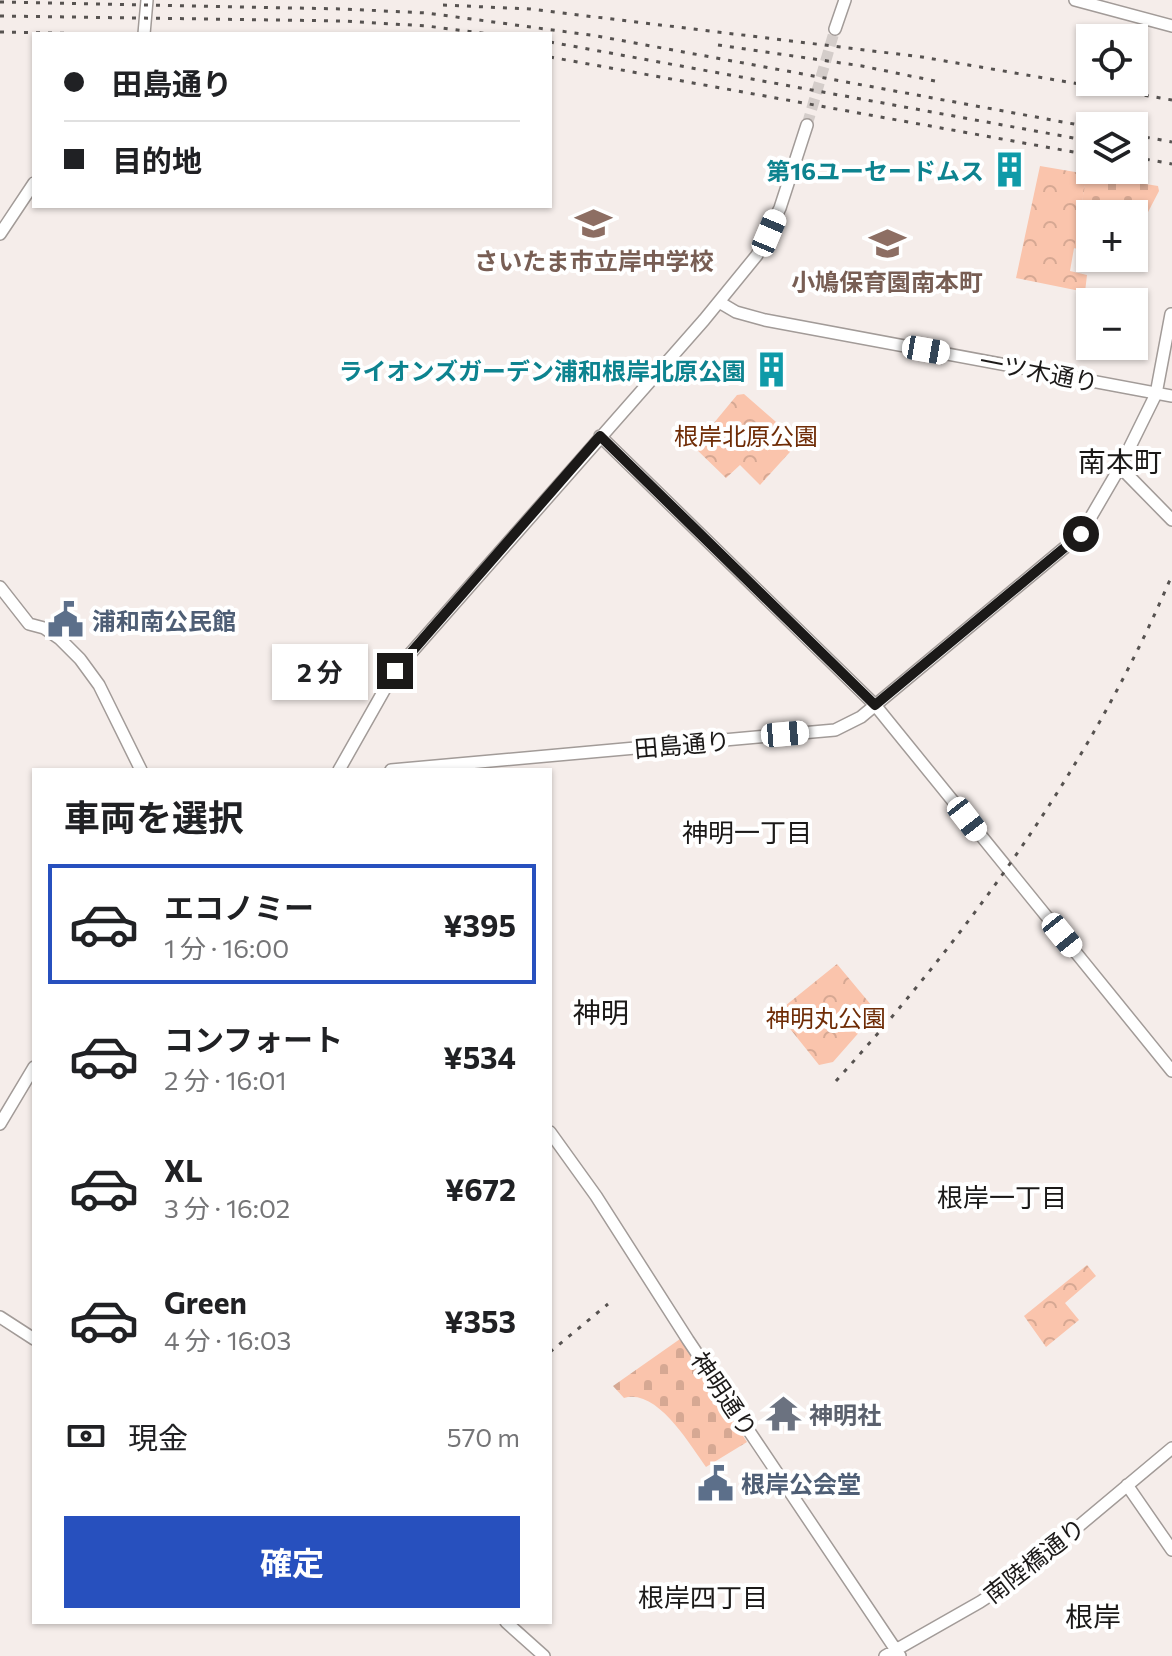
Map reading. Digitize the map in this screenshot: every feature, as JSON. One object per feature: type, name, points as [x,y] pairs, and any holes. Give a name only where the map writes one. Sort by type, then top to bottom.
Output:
[{"type":"street","points":[[144,32],[147,0]]},
{"type":"street","points":[[835,29],[845,0]]},
{"type":"street","points":[[1075,0],[1172,26]]},
{"type":"street","points":[[340,768],[395,671],[757,255],[769,233],[807,125]]},
{"type":"street","points":[[0,234],[32,186]]},
{"type":"street","name":"一ツ木通り","points":[[719,302],[736,312],[765,320],[1172,396]]},
{"type":"street","name":"田島通り","points":[[413,768],[835,730],[861,717],[1081,534],[1120,467],[1156,394],[1171,314]]},
{"type":"street","points":[[600,436],[875,705],[1172,1071]]},
{"type":"street","points":[[1120,467],[1172,520]]},
{"type":"street","points":[[0,587],[29,624],[44,628],[80,659],[99,685],[140,768]]},
{"type":"street","points":[[0,1124],[31,1072]]},
{"type":"street","name":"神明通り","points":[[552,1135],[596,1196],[894,1654]]},
{"type":"street","points":[[0,1317],[32,1338]]},
{"type":"street","name":"南陸橋通り","points":[[894,1654],[1018,1577],[1172,1448]]},
{"type":"street","points":[[1127,1485],[1172,1550]]},
{"type":"street","points":[[508,1624],[544,1656]]},
{"type":"green space","points":[[1040,166],[1076,172],[1076,184],[1085,184],[1082,200],[1076,200],[1076,237],[1070,271],[1087,275],[1085,288],[1076,290],[1016,278]]},
{"type":"green space","points":[[1085,184],[1146,184],[1158,186],[1159,191],[1148,212],[1148,200],[1082,200]]},
{"type":"green space","name":"根岸北原公園","points":[[744,394],[799,442],[760,485],[740,465],[726,478],[694,447],[737,395]]},
{"type":"green space","name":"神明丸公園","points":[[837,964],[877,1012],[833,1062],[819,1065],[779,1015],[780,1010]]},
{"type":"green space","points":[[1087,1265],[1096,1276],[1065,1303],[1079,1320],[1046,1347],[1024,1316]]},
{"type":"green space","points":[[680,1339],[747,1442],[706,1467],[682,1433],[660,1410],[636,1397],[624,1398],[613,1386]]},
{"type":"tunnel","points":[[807,125],[835,29]]},
{"type":"railway","points":[[0,2],[427,13],[597,36],[1076,124]]},
{"type":"railway","points":[[443,5],[530,9],[922,57],[1172,100]]},
{"type":"railway","points":[[0,16],[343,21],[474,32]]},
{"type":"railway","points":[[0,32],[32,33]]},
{"type":"railway","points":[[552,42],[1076,138]]},
{"type":"railway","points":[[718,45],[862,66],[935,81]]},
{"type":"railway","points":[[552,57],[1076,152]]},
{"type":"railway","points":[[1148,138],[1172,142]]},
{"type":"railway","points":[[1148,160],[1172,164]]},
{"type":"railway","points":[[836,1081],[934,965],[1025,842],[1105,712],[1172,575]]},
{"type":"railway","points":[[552,1350],[608,1304]]},
{"type":"place","name":"第16ユーセードムス","points":[[1010,170]]},
{"type":"place","name":"さいたま市立岸中学校","points":[[594,223]]},
{"type":"place","name":"小鳩保育園南本町","points":[[887,244]]},
{"type":"place","name":"ライオンズガーデン浦和根岸北原公園","points":[[772,370]]},
{"type":"place","name":"浦和南公民館","points":[[66,620]]},
{"type":"place","name":"神明社","points":[[783,1414]]},
{"type":"place","name":"根岸公会堂","points":[[715,1483]]},
{"type":"district","name":"南本町","points":[[1120,461]]},
{"type":"district","name":"神明一丁目","points":[[747,831]]},
{"type":"district","name":"神明","points":[[601,1012]]},
{"type":"district","name":"根岸一丁目","points":[[1002,1196]]},
{"type":"district","name":"根岸四丁目","points":[[703,1596]]},
{"type":"district","name":"根岸","points":[[1093,1616]]},
{"type":"route","points":[[395,671],[600,436],[875,705],[1081,534]]}]
